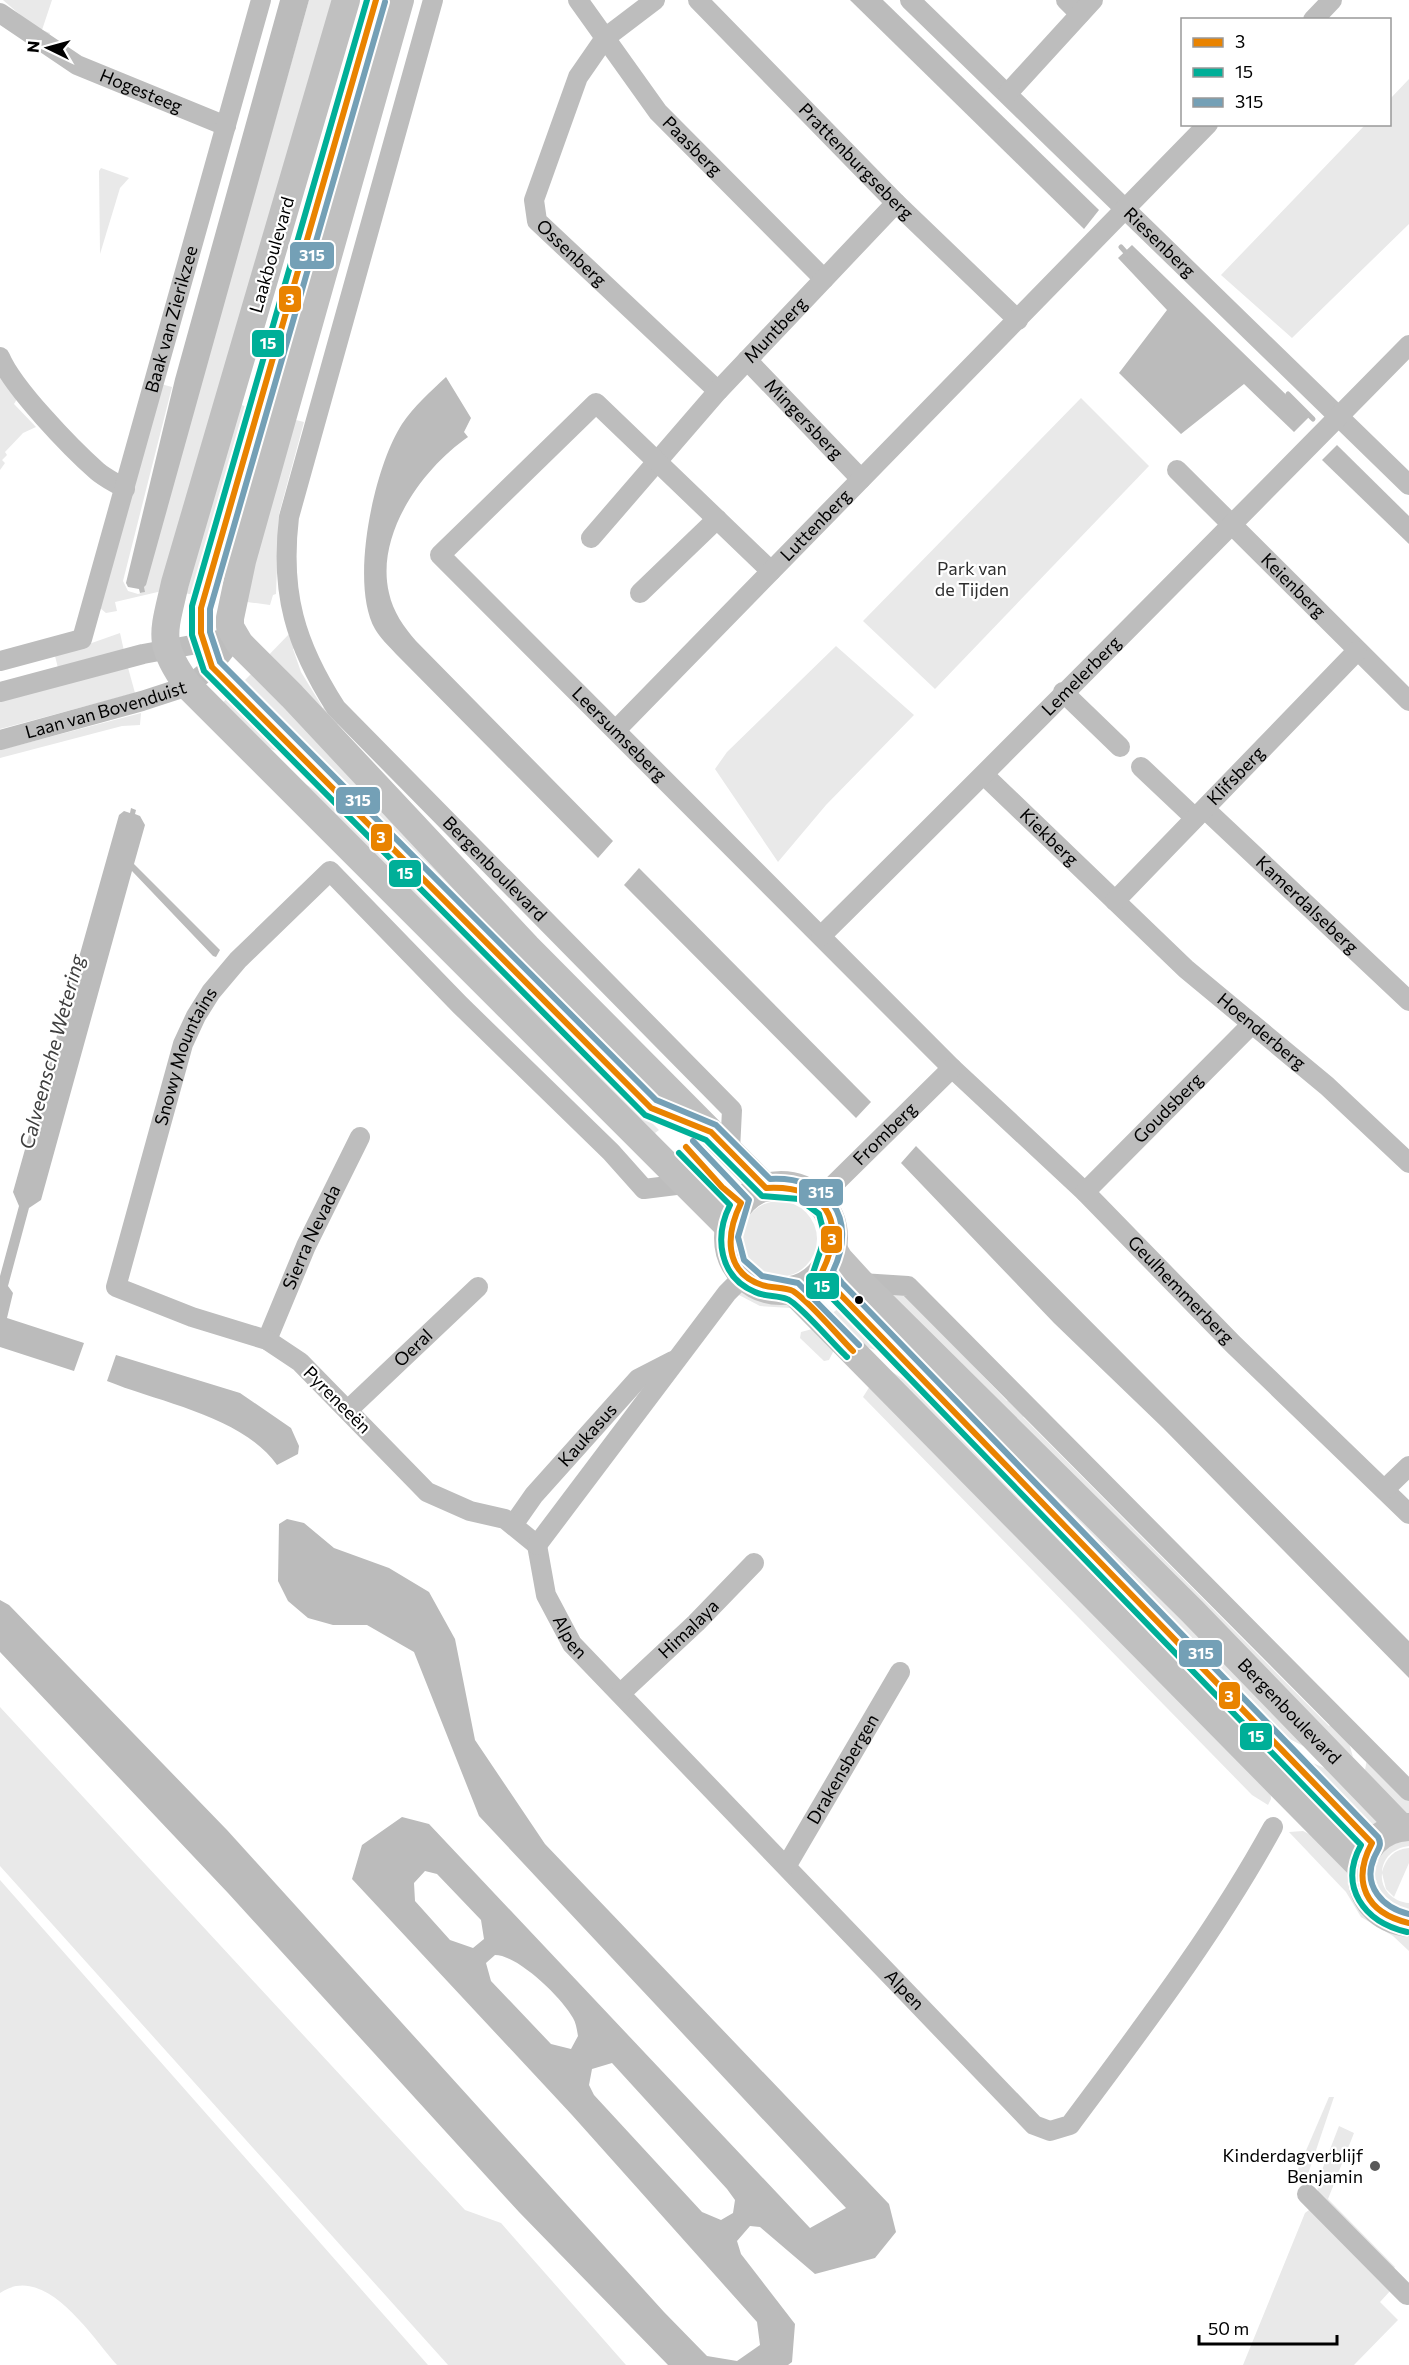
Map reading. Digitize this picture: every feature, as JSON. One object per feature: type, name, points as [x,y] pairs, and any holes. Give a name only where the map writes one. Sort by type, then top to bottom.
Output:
[{"type":"main road","name":"Laakboulevard","points":[[165,649],[165,633],[175,583],[345,0]]},
{"type":"main road","points":[[235,637],[230,618],[242,561],[400,0]]},
{"type":"main road","name":"Bergenboulevard","points":[[235,637],[527,947],[766,1188]]},
{"type":"main road","points":[[165,649],[188,686],[365,860],[729,1227]]},
{"type":"main road","points":[[783,1185],[797,1187],[819,1200],[829,1214],[834,1232],[833,1249],[822,1272],[804,1286],[792,1290],[774,1291],[757,1285],[735,1285],[729,1227],[741,1203],[750,1195],[766,1188],[783,1185]]},
{"type":"main road","name":"Bergenboulevard","points":[[833,1249],[861,1283],[1192,1611],[1359,1784],[1405,1827]]},
{"type":"main road","points":[[792,1290],[1361,1867]]},
{"type":"main road","points":[[1405,1827],[1377,1839],[1368,1849],[1361,1867],[1362,1887],[1376,1910],[1386,1917],[1409,1923]]},
{"type":"street","name":"Baak van Zierikzee","points":[[0,661],[82,639],[261,0]]},
{"type":"street","name":"Bergenboulevard","points":[[433,0],[289,517],[285,569],[290,606],[300,642],[317,678],[336,708],[732,1110],[730,1150]]},
{"type":"street","name":"Paasberg","points":[[578,0],[658,112],[824,279]]},
{"type":"street","name":"Ossenberg","points":[[655,0],[605,38],[578,77],[534,200],[537,221],[718,391]]},
{"type":"street","name":"Prattenburgseberg","points":[[698,0],[896,203],[1018,320]]},
{"type":"street","name":"Riesenberg","points":[[910,0],[1126,207],[1409,485]]},
{"type":"street","points":[[1008,93],[1087,7],[1066,0]]},
{"type":"street","points":[[1315,18],[1332,0]]},
{"type":"street","name":"Hogesteeg","points":[[0,13],[42,44],[78,65],[226,126]]},
{"type":"street","name":"Luttenberg","points":[[616,730],[1206,126]]},
{"type":"street","name":"Muntberg","points":[[591,538],[718,391],[896,203]]},
{"type":"street","name":"Lemelerberg","points":[[821,936],[984,775],[1062,692],[1233,525],[1409,345]]},
{"type":"street","points":[[0,357],[6,372],[75,448],[98,472],[125,489]]},
{"type":"street","name":"Mingersberg","points":[[747,360],[861,479]]},
{"type":"street","name":"Leersumseberg","points":[[657,461],[596,403],[440,555],[952,1068]]},
{"type":"street","points":[[657,461],[771,571]]},
{"type":"street","name":"Keienberg","points":[[1177,470],[1409,702]]},
{"type":"street","points":[[640,593],[717,519]]},
{"type":"street","points":[[0,692],[165,649],[235,637]]},
{"type":"street","name":"Laan van Bovenduist","points":[[0,740],[149,700],[188,686],[212,667],[235,637]]},
{"type":"street","name":"Klifsberg","points":[[1115,901],[1357,651]]},
{"type":"street","points":[[1062,692],[1120,747]]},
{"type":"street","name":"Kamerdalseberg","points":[[1141,767],[1200,813],[1409,1001]]},
{"type":"street","name":"Kiekberg","points":[[984,775],[1115,901]]},
{"type":"street","name":"Snowy Mountains","points":[[116,1287],[183,1044],[196,1016],[211,992],[238,960],[330,871],[460,1005],[611,1152],[644,1189],[684,1184]]},
{"type":"street","name":"Hoenderberg","points":[[1115,901],[1186,969],[1327,1086],[1409,1163]]},
{"type":"street","name":"Goudsberg","points":[[1085,1192],[1252,1024]]},
{"type":"street","name":"Geulhemmerberg","points":[[952,1068],[1085,1192],[1233,1344],[1409,1514]]},
{"type":"street","name":"Fromberg","points":[[819,1200],[952,1068]]},
{"type":"street","name":"Sierra Nevada","points":[[267,1340],[306,1246],[360,1137]]},
{"type":"street","name":"Bergenboulevard","points":[[861,1283],[908,1286],[1409,1791]]},
{"type":"street","name":"Kaukasus","points":[[537,1545],[735,1285]]},
{"type":"street","name":"Pyreneeën","points":[[116,1287],[192,1317],[267,1340],[300,1362],[427,1492],[470,1510],[505,1519],[537,1545]]},
{"type":"street","name":"Oeral","points":[[348,1410],[478,1287]]},
{"type":"street","name":"Kaukasus","points":[[513,1525],[534,1495],[638,1380],[676,1360]]},
{"type":"street","points":[[1385,1490],[1409,1466]]},
{"type":"street","name":"Alpen","points":[[537,1545],[546,1595],[572,1644],[787,1865],[1034,2125],[1050,2131],[1070,2125],[1175,1985],[1241,1885],[1273,1827]]},
{"type":"street","name":"Himalaya","points":[[621,1693],[696,1623],[754,1563]]},
{"type":"street","name":"Drakensbergen","points":[[787,1865],[900,1672]]},
{"type":"street","name":"Bergenboulevard","points":[[1359,1784],[1360,1740]]},
{"type":"street","points":[[1307,2194],[1407,2295],[1409,2293]]},
{"type":"green space","points":[[3,0],[52,0],[42,30],[50,33],[48,39]]},
{"type":"green space","points":[[309,0],[335,0],[162,591],[115,602],[117,611],[106,613],[100,608],[161,384],[172,387],[123,581],[128,591],[138,594],[144,592],[143,587]]},
{"type":"green space","points":[[1409,79],[1409,224],[1292,338],[1221,275],[1364,126],[1391,126],[1391,98]]},
{"type":"green space","points":[[101,168],[129,178],[120,188],[100,254],[99,171]]},
{"type":"green space","points":[[0,375],[17,399],[14,404],[36,427],[23,433],[5,452],[7,455],[2,460],[5,463],[0,470]]},
{"type":"green space","name":"Park van de Tijden","points":[[1081,398],[1149,466],[935,689],[863,621]]},
{"type":"green space","points":[[237,403],[249,408],[196,595],[183,593]]},
{"type":"green space","points":[[288,418],[304,422],[279,514],[276,594],[273,595],[270,605],[240,601]]},
{"type":"green space","points":[[291,632],[298,646],[293,649],[301,672],[323,708],[327,704],[342,721],[332,728],[264,660]]},
{"type":"green space","points":[[120,633],[124,651],[59,672],[55,656]]},
{"type":"green space","points":[[836,646],[914,715],[826,805],[778,862],[715,769],[727,752]]},
{"type":"green space","points":[[127,664],[135,693],[0,729],[0,698]]},
{"type":"green space","points":[[251,674],[355,778],[670,1109],[653,1099],[241,684]]},
{"type":"green space","points":[[228,697],[275,744],[278,751],[270,749],[219,707]]},
{"type":"green space","points":[[141,713],[140,725],[122,726],[0,758],[0,750]]},
{"type":"green space","points":[[302,782],[323,795],[414,882],[659,1130],[655,1133],[668,1155]]},
{"type":"green space","points":[[835,1198],[845,1217],[848,1249],[835,1240],[831,1217]]},
{"type":"green space","points":[[779,1201],[793,1204],[806,1212],[814,1225],[817,1239],[814,1253],[806,1266],[793,1274],[779,1277],[765,1274],[752,1266],[744,1253],[741,1239],[744,1225],[752,1212],[765,1204]]},
{"type":"green space","points":[[857,1287],[1307,1748],[1284,1736],[900,1348],[903,1344]]},
{"type":"green space","points":[[753,1290],[784,1298],[790,1308],[760,1306],[737,1294]]},
{"type":"green space","points":[[880,1291],[903,1292],[1007,1401],[1011,1397],[1027,1413],[1023,1417],[1329,1726],[1333,1722],[1349,1743],[1353,1757]]},
{"type":"green space","points":[[843,1305],[892,1356],[858,1344],[826,1318]]},
{"type":"green space","points":[[816,1328],[834,1350],[829,1360],[824,1361],[800,1338],[801,1332]]},
{"type":"green space","points":[[884,1367],[905,1380],[1353,1832],[1358,1842],[1357,1850]]},
{"type":"green space","points":[[870,1386],[1270,1789],[1271,1799],[1268,1805],[1252,1795],[863,1397]]},
{"type":"green space","points":[[0,1707],[465,2210],[501,2223],[626,2365],[448,2365],[0,1866]]},
{"type":"green space","points":[[1299,1757],[1329,1770],[1384,1816],[1371,1834],[1296,1759]]},
{"type":"green space","points":[[1367,1759],[1409,1798],[1409,1818],[1365,1770]]},
{"type":"green space","points":[[1303,1831],[1329,1844],[1409,1931],[1409,1951],[1393,1936],[1361,1917],[1346,1892],[1289,1832]]},
{"type":"green space","points":[[1409,1839],[1409,1846],[1390,1854],[1383,1867],[1382,1872],[1391,1855],[1409,1848],[1409,1863],[1394,1897],[1386,1889],[1382,1873],[1382,1879],[1385,1889],[1389,1894],[1398,1900],[1409,1903],[1409,1911],[1385,1902],[1379,1889],[1375,1867],[1380,1853],[1386,1848]]},
{"type":"green space","points":[[0,1880],[428,2365],[117,2365],[66,2306],[50,2295],[34,2287],[17,2286],[0,2293]]},
{"type":"green space","points":[[1329,2097],[1334,2097],[1308,2174],[1301,2177],[1296,2174]]},
{"type":"green space","points":[[1339,2126],[1354,2133],[1328,2199],[1395,2267],[1392,2270],[1318,2194],[1317,2183]]},
{"type":"green space","points":[[1313,2210],[1391,2290],[1380,2302],[1398,2320],[1354,2365],[1243,2365],[1305,2213]]},
{"type":"shaded area","points":[[280,0],[309,0],[144,587],[145,592],[140,593],[139,589],[128,587],[126,583],[175,379]]},
{"type":"shaded area","points":[[850,0],[883,0],[1099,210],[1084,229]]},
{"type":"shaded area","points":[[1132,245],[1309,417],[1294,432],[1244,384],[1181,434],[1119,373],[1167,310],[1118,258]]},
{"type":"shaded area","points":[[446,377],[471,418],[464,432],[468,437],[451,450],[420,484],[406,504],[396,526],[389,548],[387,571],[393,607],[416,641],[613,841],[598,858],[379,636],[368,609],[364,584],[365,555],[368,525],[382,468],[402,424],[417,405]]},
{"type":"shaded area","points":[[1337,445],[1409,516],[1409,544],[1322,460]]},
{"type":"shaded area","points":[[131,808],[136,810],[135,814],[140,816],[145,825],[134,864],[220,950],[216,957],[213,956],[132,871],[41,1200],[29,1208],[8,1286],[13,1293],[7,1318],[84,1343],[74,1371],[0,1347],[0,1276],[19,1206],[13,1192],[119,815],[124,811],[130,813]]},
{"type":"shaded area","points":[[639,868],[871,1102],[856,1118],[624,885]]},
{"type":"shaded area","points":[[916,1146],[1409,1641],[1409,1678],[1163,1428],[1054,1323],[901,1163]]},
{"type":"shaded area","points":[[116,1355],[240,1393],[291,1428],[299,1446],[298,1454],[277,1465],[262,1448],[243,1434],[222,1423],[107,1381]]},
{"type":"shaded area","points":[[287,1519],[304,1523],[334,1548],[389,1568],[429,1592],[455,1639],[475,1740],[545,1844],[889,2204],[896,2232],[875,2258],[815,2274],[760,2227],[750,2226],[737,2241],[741,2254],[795,2324],[792,2362],[788,2365],[668,2365],[519,2212],[228,1893],[0,1652],[0,1600],[9,1605],[227,1830],[664,2312],[707,2356],[737,2361],[760,2345],[757,2322],[572,2115],[352,1879],[362,1845],[402,1817],[429,1824],[810,2228],[846,2208],[479,1816],[414,1652],[367,1625],[333,1625],[308,1618],[288,1601],[278,1581],[279,1524]],"holes":[[[425,1871],[437,1874],[481,1920],[484,1939],[473,1948],[450,1940],[415,1901],[414,1883]],[[495,1955],[505,1957],[527,1970],[550,1989],[575,2022],[578,2036],[571,2049],[551,2044],[491,1981],[486,1963]],[[612,2063],[727,2189],[735,2200],[733,2213],[721,2220],[702,2212],[594,2095],[589,2085],[592,2069]]]},
{"type":"waterway","points":[[1121,247],[1129,256]]},
{"type":"waterway","points":[[1288,394],[1313,419]]},
{"type":"transit line","name":"15","points":[[367,0],[192,606],[192,635],[204,671],[645,1115],[706,1140],[762,1196],[799,1199],[819,1214],[825,1237],[813,1273],[828,1294],[1361,1845],[1352,1875],[1359,1900],[1378,1920],[1407,1932]]},
{"type":"transit line","name":"3","points":[[376,0],[201,608],[201,633],[212,667],[651,1108],[711,1132],[766,1188],[803,1192],[816,1199],[825,1209],[831,1221],[832,1236],[822,1272],[835,1289],[1372,1843],[1363,1871],[1366,1894],[1382,1912],[1409,1923]]},
{"type":"transit line","name":"315","points":[[385,2],[210,609],[210,632],[220,662],[656,1100],[716,1125],[770,1179],[790,1180],[808,1185],[822,1193],[833,1204],[840,1217],[842,1233],[840,1251],[833,1271],[842,1283],[1378,1837],[1380,1845],[1371,1868],[1373,1886],[1383,1901],[1409,1914]]},
{"type":"transit line","name":"315","points":[[693,1141],[749,1200],[738,1237],[744,1260],[762,1276],[798,1283],[859,1345]]},
{"type":"transit line","name":"3","points":[[686,1147],[722,1187],[741,1203],[732,1227],[731,1239],[734,1261],[740,1271],[749,1279],[762,1285],[793,1291],[816,1311],[853,1351]]},
{"type":"transit line","name":"15","points":[[679,1153],[730,1205],[725,1217],[721,1243],[727,1266],[734,1277],[755,1292],[792,1302],[847,1357]]},
{"type":"place","name":"Kinderdagverblijf Benjamin","points":[[1375,2166]]},
{"type":"water label","name":"Calveensche Wetering","points":[[52,1052]]}]
